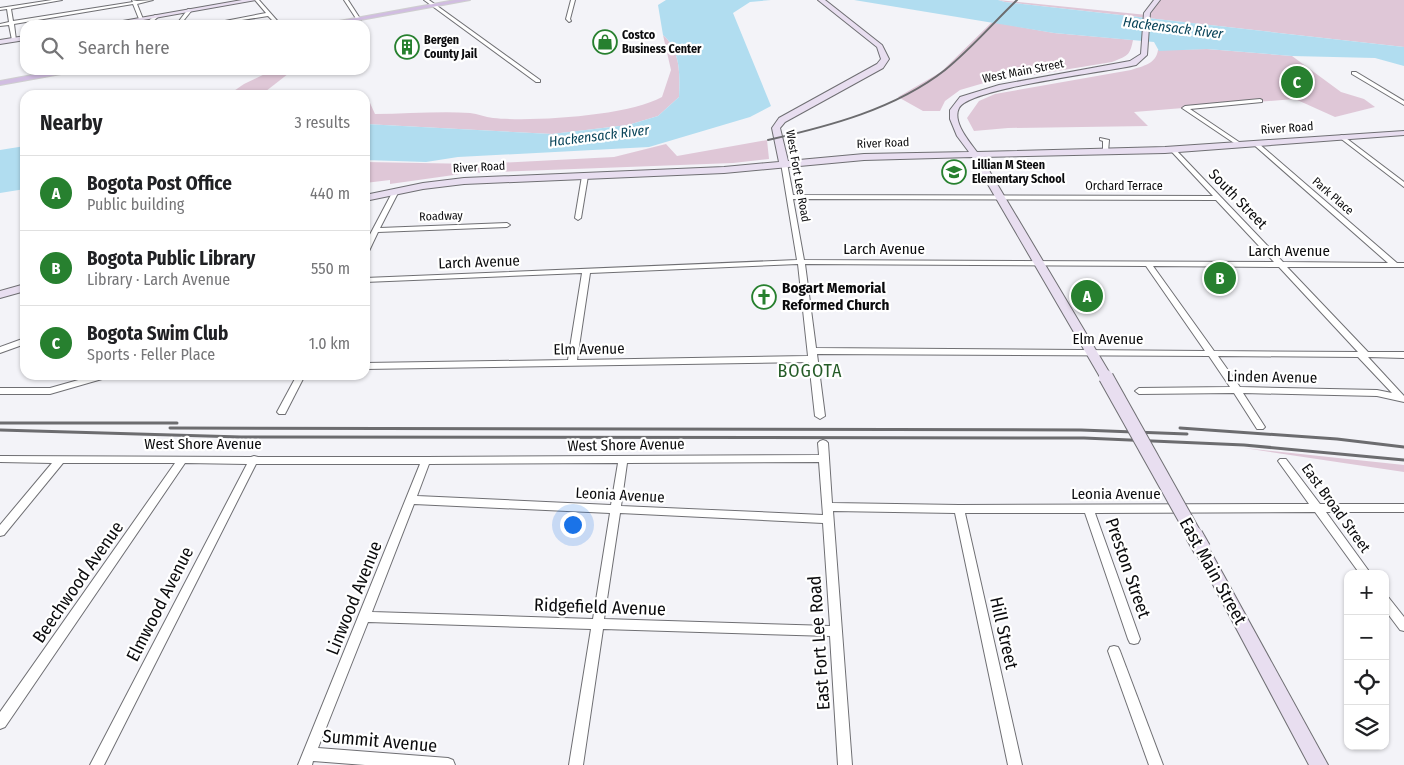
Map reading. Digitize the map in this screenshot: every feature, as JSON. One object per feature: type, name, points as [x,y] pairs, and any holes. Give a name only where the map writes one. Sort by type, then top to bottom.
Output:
[{"type":"main road","points":[[135,20],[253,0]]},
{"type":"main road","points":[[353,20],[467,0]]},
{"type":"main road","name":"West Fort Lee Road","points":[[784,164],[776,128],[782,120],[880,66],[885,59],[880,46],[821,0]]},
{"type":"main road","name":"West Main Street","points":[[1106,378],[974,153],[962,136],[954,119],[954,112],[957,105],[964,99],[1000,87],[1126,65],[1142,58],[1145,51],[1150,0]]},
{"type":"main road","points":[[1149,11],[1157,0]]},
{"type":"main road","points":[[0,42],[20,39]]},
{"type":"main road","points":[[0,83],[44,75]]},
{"type":"main road","name":"River Road","points":[[370,197],[458,182],[724,170],[846,158],[974,153],[1173,150],[1404,133]]},
{"type":"main road","points":[[0,295],[20,289]]},
{"type":"main road","name":"East Main Street","points":[[1106,378],[1202,549],[1318,765]]},
{"type":"street","points":[[0,10],[60,0]]},
{"type":"street","points":[[28,20],[134,1],[151,0]]},
{"type":"street","points":[[257,0],[275,20]]},
{"type":"street","points":[[346,0],[359,19]]},
{"type":"street","points":[[426,0],[538,81]]},
{"type":"street","points":[[569,21],[573,0]]},
{"type":"street","points":[[134,1],[141,19]]},
{"type":"street","points":[[9,8],[14,40]]},
{"type":"street","points":[[182,20],[190,10]]},
{"type":"street","points":[[236,20],[270,14]]},
{"type":"street","points":[[152,20],[156,16]]},
{"type":"street","points":[[0,24],[20,21]]},
{"type":"street","points":[[1354,73],[1404,103]]},
{"type":"street","points":[[1185,108],[1260,101]]},
{"type":"street","points":[[1185,108],[1240,145]]},
{"type":"street","points":[[1342,137],[1404,185]]},
{"type":"street","points":[[1102,139],[1106,140],[1106,151]]},
{"type":"street","name":"Park Place","points":[[1256,144],[1395,265]]},
{"type":"street","name":"South Street","points":[[1173,150],[1282,264],[1402,398]]},
{"type":"street","name":"West Fort Lee Road","points":[[784,164],[801,262],[820,416]]},
{"type":"street","points":[[578,218],[584,176]]},
{"type":"street","points":[[370,241],[396,191]]},
{"type":"street","name":"Orchard Terrace","points":[[790,197],[1218,198]]},
{"type":"street","name":"Roadway","points":[[376,230],[507,225]]},
{"type":"street","name":"Larch Avenue","points":[[370,280],[801,262],[1404,265]]},
{"type":"street","points":[[1148,264],[1237,390],[1260,427]]},
{"type":"street","points":[[572,363],[586,272]]},
{"type":"street","points":[[0,350],[20,343]]},
{"type":"street","name":"Elm Avenue","points":[[370,366],[572,363],[812,355],[1091,353],[1404,355]]},
{"type":"street","points":[[0,391],[50,391],[88,380]]},
{"type":"street","points":[[282,412],[298,380]]},
{"type":"street","name":"Linden Avenue","points":[[1138,391],[1237,390],[1377,393],[1402,398]]},
{"type":"street","points":[[823,443],[825,458]]},
{"type":"street","name":"West Shore Avenue","points":[[426,461],[825,458]]},
{"type":"street","name":"East Fort Lee Road","points":[[825,458],[845,765]]},
{"type":"street","name":"West Shore Avenue","points":[[0,459],[406,460]]},
{"type":"street","points":[[0,532],[61,459]]},
{"type":"street","name":"Beechwood Avenue","points":[[0,723],[183,459]]},
{"type":"street","name":"Elmwood Avenue","points":[[96,765],[254,459]]},
{"type":"street","points":[[406,460],[426,461]]},
{"type":"street","points":[[576,765],[622,460]]},
{"type":"street","name":"Linwood Avenue","points":[[307,759],[426,461]]},
{"type":"street","name":"East Broad Street","points":[[1283,461],[1363,570]]},
{"type":"street","name":"Leonia Avenue","points":[[411,500],[615,509],[829,513],[959,509],[1404,508]]},
{"type":"street","name":"Hill Street","points":[[959,509],[1016,765]]},
{"type":"street","name":"Preston Street","points":[[1089,509],[1134,639]]},
{"type":"street","points":[[1389,606],[1404,626]]},
{"type":"street","name":"Ridgefield Avenue","points":[[365,617],[835,632]]},
{"type":"street","points":[[1114,651],[1156,765]]},
{"type":"street","name":"Summit Avenue","points":[[307,759],[448,765]]},
{"type":"shaded area","points":[[998,0],[1147,15],[1157,0],[1404,0],[1404,47],[1005,2]]},
{"type":"shaded area","points":[[992,22],[1054,33],[1133,40],[1127,55],[1112,62],[984,83],[960,90],[945,101],[940,111],[923,111],[898,97],[941,72]]},
{"type":"shaded area","points":[[663,35],[669,41],[676,56],[679,72],[679,97],[658,116],[628,125],[552,134],[370,124],[370,103],[375,114],[458,112],[510,119],[579,116],[627,109],[647,104],[662,97],[671,70]]},
{"type":"shaded area","points":[[1207,49],[1292,56],[1341,92],[1364,99],[1375,107],[1335,117],[1295,99],[1134,112],[1148,126],[1008,128],[974,131],[967,118],[979,101],[995,94],[1131,70],[1152,61],[1157,55],[1158,50]]},
{"type":"shaded area","points":[[263,75],[287,75],[267,90],[235,90]]},
{"type":"shaded area","points":[[767,140],[769,159],[733,163],[468,173],[390,184],[390,180],[370,182],[370,162],[476,164],[614,157],[666,144],[677,156]]},
{"type":"shaded area","points":[[1244,448],[1404,465],[1404,472]]},
{"type":"water","name":"Hackensack River","points":[[666,0],[771,0],[750,2],[733,13],[771,106],[750,117],[649,147],[458,157],[426,162],[370,160],[370,124],[552,134],[628,125],[658,116],[679,97],[679,81],[676,56],[669,41],[663,35],[658,5]]},
{"type":"water","name":"Hackensack River","points":[[854,0],[998,0],[1404,47],[1404,66],[1375,58],[1292,56],[1207,49],[1159,51],[1154,42],[1054,33]]},
{"type":"water","points":[[20,147],[20,190],[0,193],[0,150]]},
{"type":"railway","points":[[768,140],[815,129],[861,114],[883,106],[926,84],[955,62],[1017,0]]},
{"type":"railway","points":[[0,423],[177,423]]},
{"type":"railway","points":[[170,428],[1081,430],[1187,434]]},
{"type":"railway","points":[[1180,428],[1337,439],[1404,447]]},
{"type":"railway","points":[[0,430],[241,437],[1084,438],[1244,445],[1404,460]]},
{"type":"place","name":"Costco Business Center","points":[[605,42]]},
{"type":"place","name":"Bergen County Jail","points":[[407,47]]},
{"type":"place","name":"Bogota Swim Club","points":[[1297,82]]},
{"type":"place","name":"Lillian M Steen Elementary School","points":[[954,172]]},
{"type":"place","name":"Bogota Public Library","points":[[1220,278]]},
{"type":"place","name":"Bogota Post Office","points":[[1087,296]]},
{"type":"place","name":"Bogart Memorial Reformed Church","points":[[764,297]]},
{"type":"district","name":"BOGOTA","points":[[810,371]]}]
